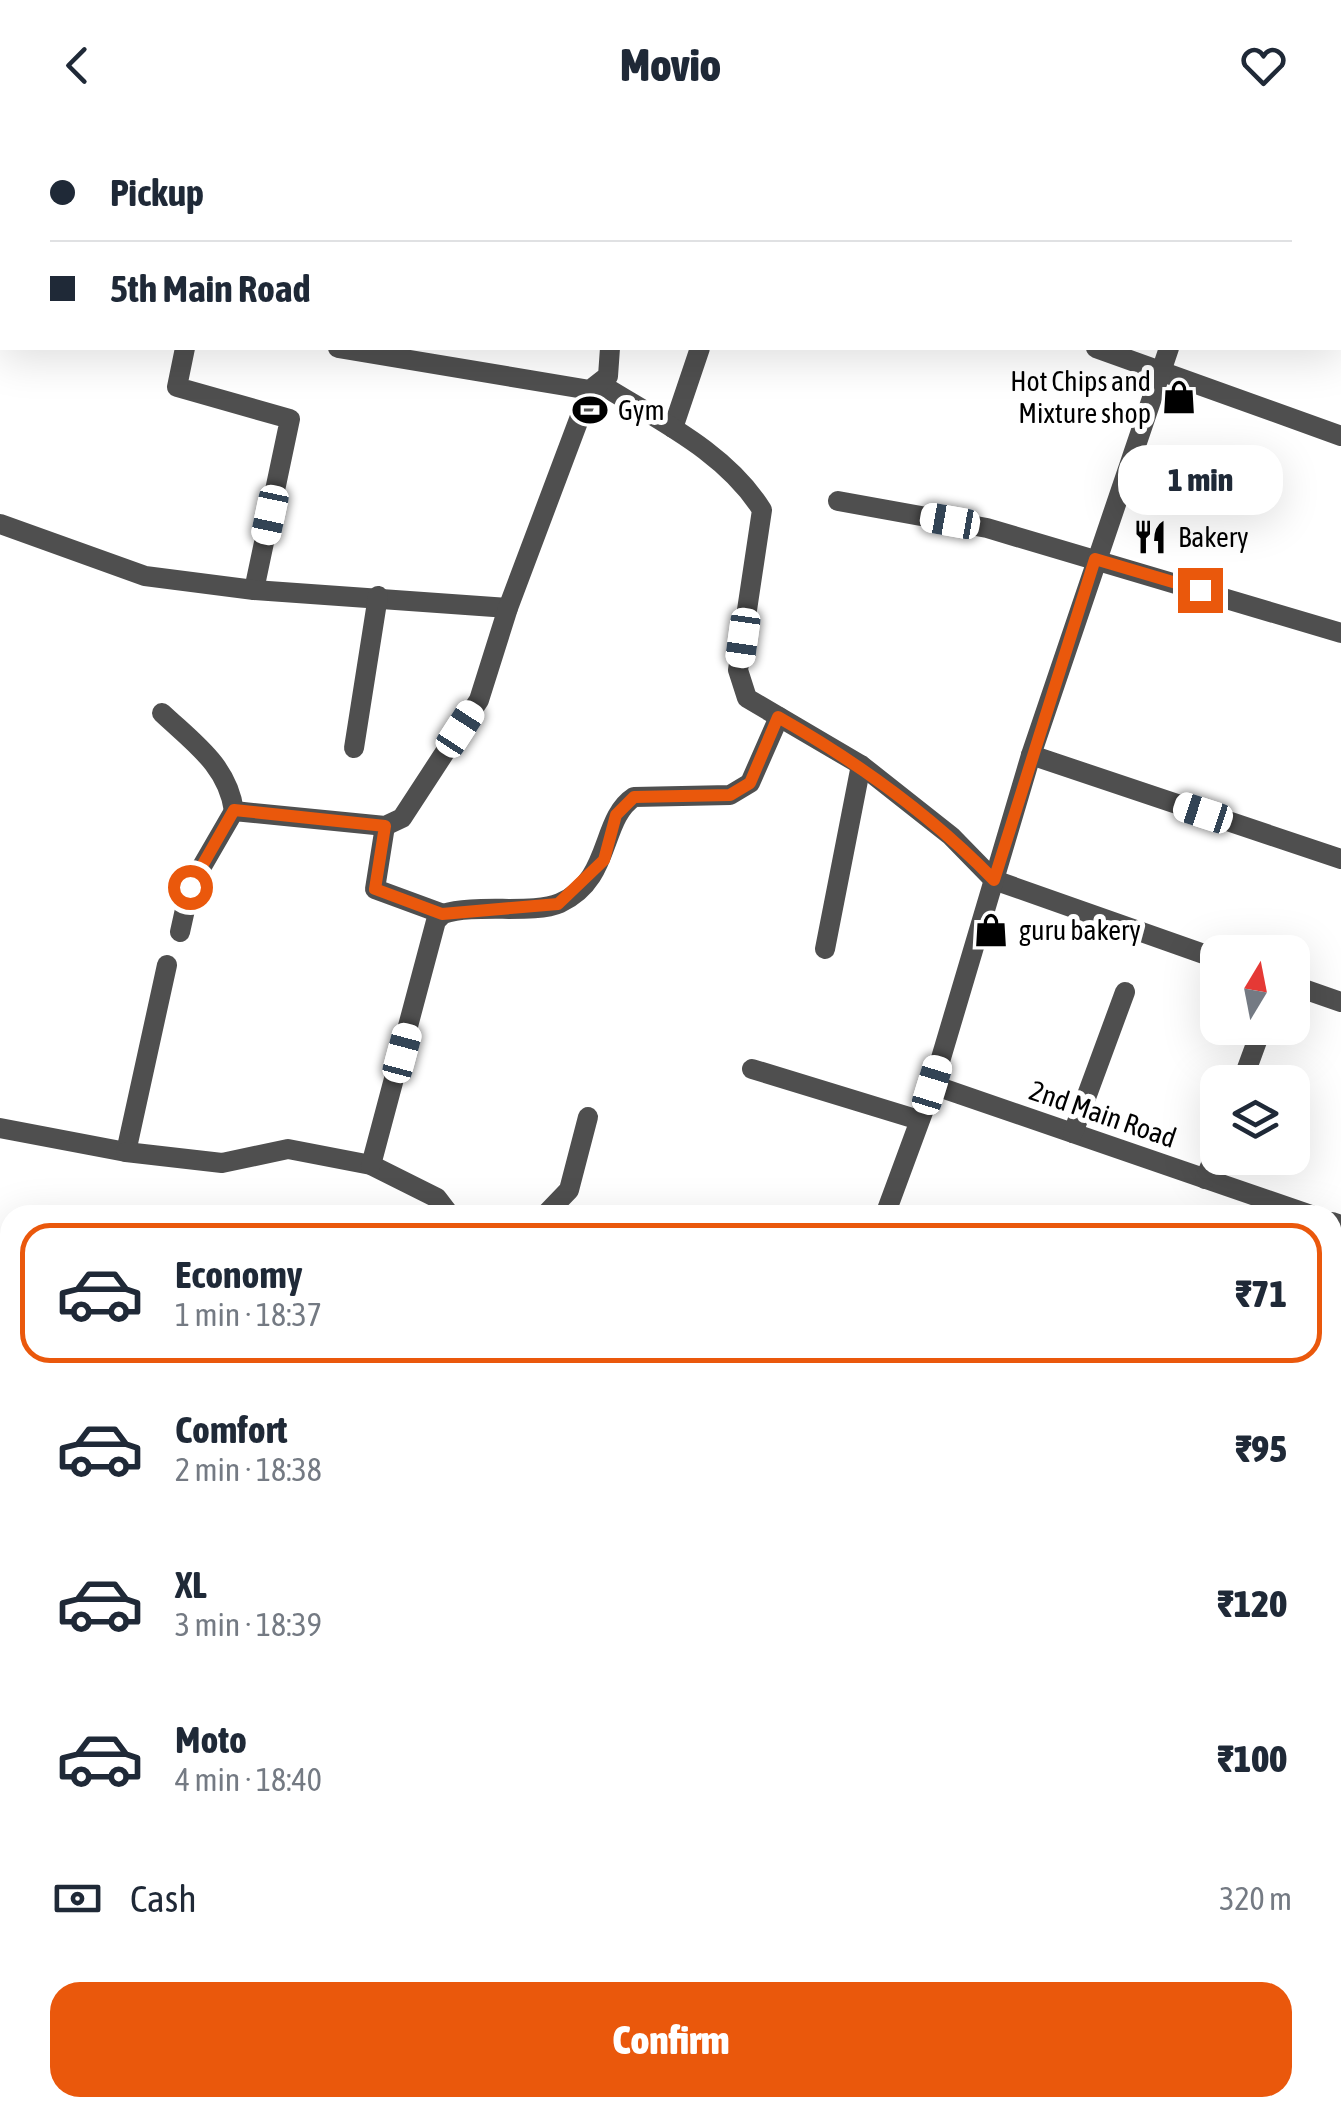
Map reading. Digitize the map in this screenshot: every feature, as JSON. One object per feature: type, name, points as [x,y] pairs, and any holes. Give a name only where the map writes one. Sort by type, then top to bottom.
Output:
[{"type":"street","points":[[184,350],[177,387],[290,419],[254,590]]},
{"type":"street","points":[[353,350],[600,384],[718,460],[750,490],[762,510],[739,684],[747,698],[861,764],[950,836],[994,880],[1200,954]]},
{"type":"street","points":[[234,810],[385,826],[402,818],[479,700],[508,608],[600,384],[609,350]]},
{"type":"street","points":[[672,428],[699,350]]},
{"type":"street","points":[[1102,350],[1341,436]]},
{"type":"street","points":[[889,1205],[932,1085],[1030,755],[1168,350]]},
{"type":"street","points":[[838,500],[987,528],[1341,633]]},
{"type":"street","points":[[0,524],[145,576],[254,590],[508,608]]},
{"type":"street","points":[[354,748],[378,596]]},
{"type":"street","points":[[162,713],[219,767],[231,789],[234,810],[190,887],[180,932]]},
{"type":"street","points":[[385,826],[375,889],[442,914],[558,904],[604,860],[622,804],[634,797],[730,795],[741,791],[750,783],[778,717]]},
{"type":"street","points":[[1030,755],[1341,859]]},
{"type":"street","points":[[826,950],[861,764]]},
{"type":"street","points":[[371,1165],[436,922],[442,914]]},
{"type":"street","points":[[126,1152],[167,965]]},
{"type":"street","points":[[1073,1133],[1124,992]]},
{"type":"street","points":[[1310,992],[1341,1002]]},
{"type":"street","points":[[752,1069],[919,1120]]},
{"type":"street","name":"2nd Main Road","points":[[932,1085],[1283,1205]]},
{"type":"street","points":[[554,1205],[568,1190],[588,1117]]},
{"type":"street","points":[[0,1128],[126,1152],[222,1163],[288,1149],[371,1165],[437,1198],[442,1205]]},
{"type":"place","name":"Hot Chips and Mixture shop","points":[[1179,397]]},
{"type":"place","name":"Gym","points":[[590,410]]},
{"type":"place","name":"Bakery","points":[[1150,537]]},
{"type":"place","name":"guru bakery","points":[[991,930]]},
{"type":"route","points":[[190,887],[234,810],[385,826],[375,889],[442,914],[558,904],[604,860],[622,804],[634,797],[730,795],[741,791],[750,783],[778,717],[861,764],[950,836],[994,880],[1030,755],[1095,559],[1200,590]]}]
